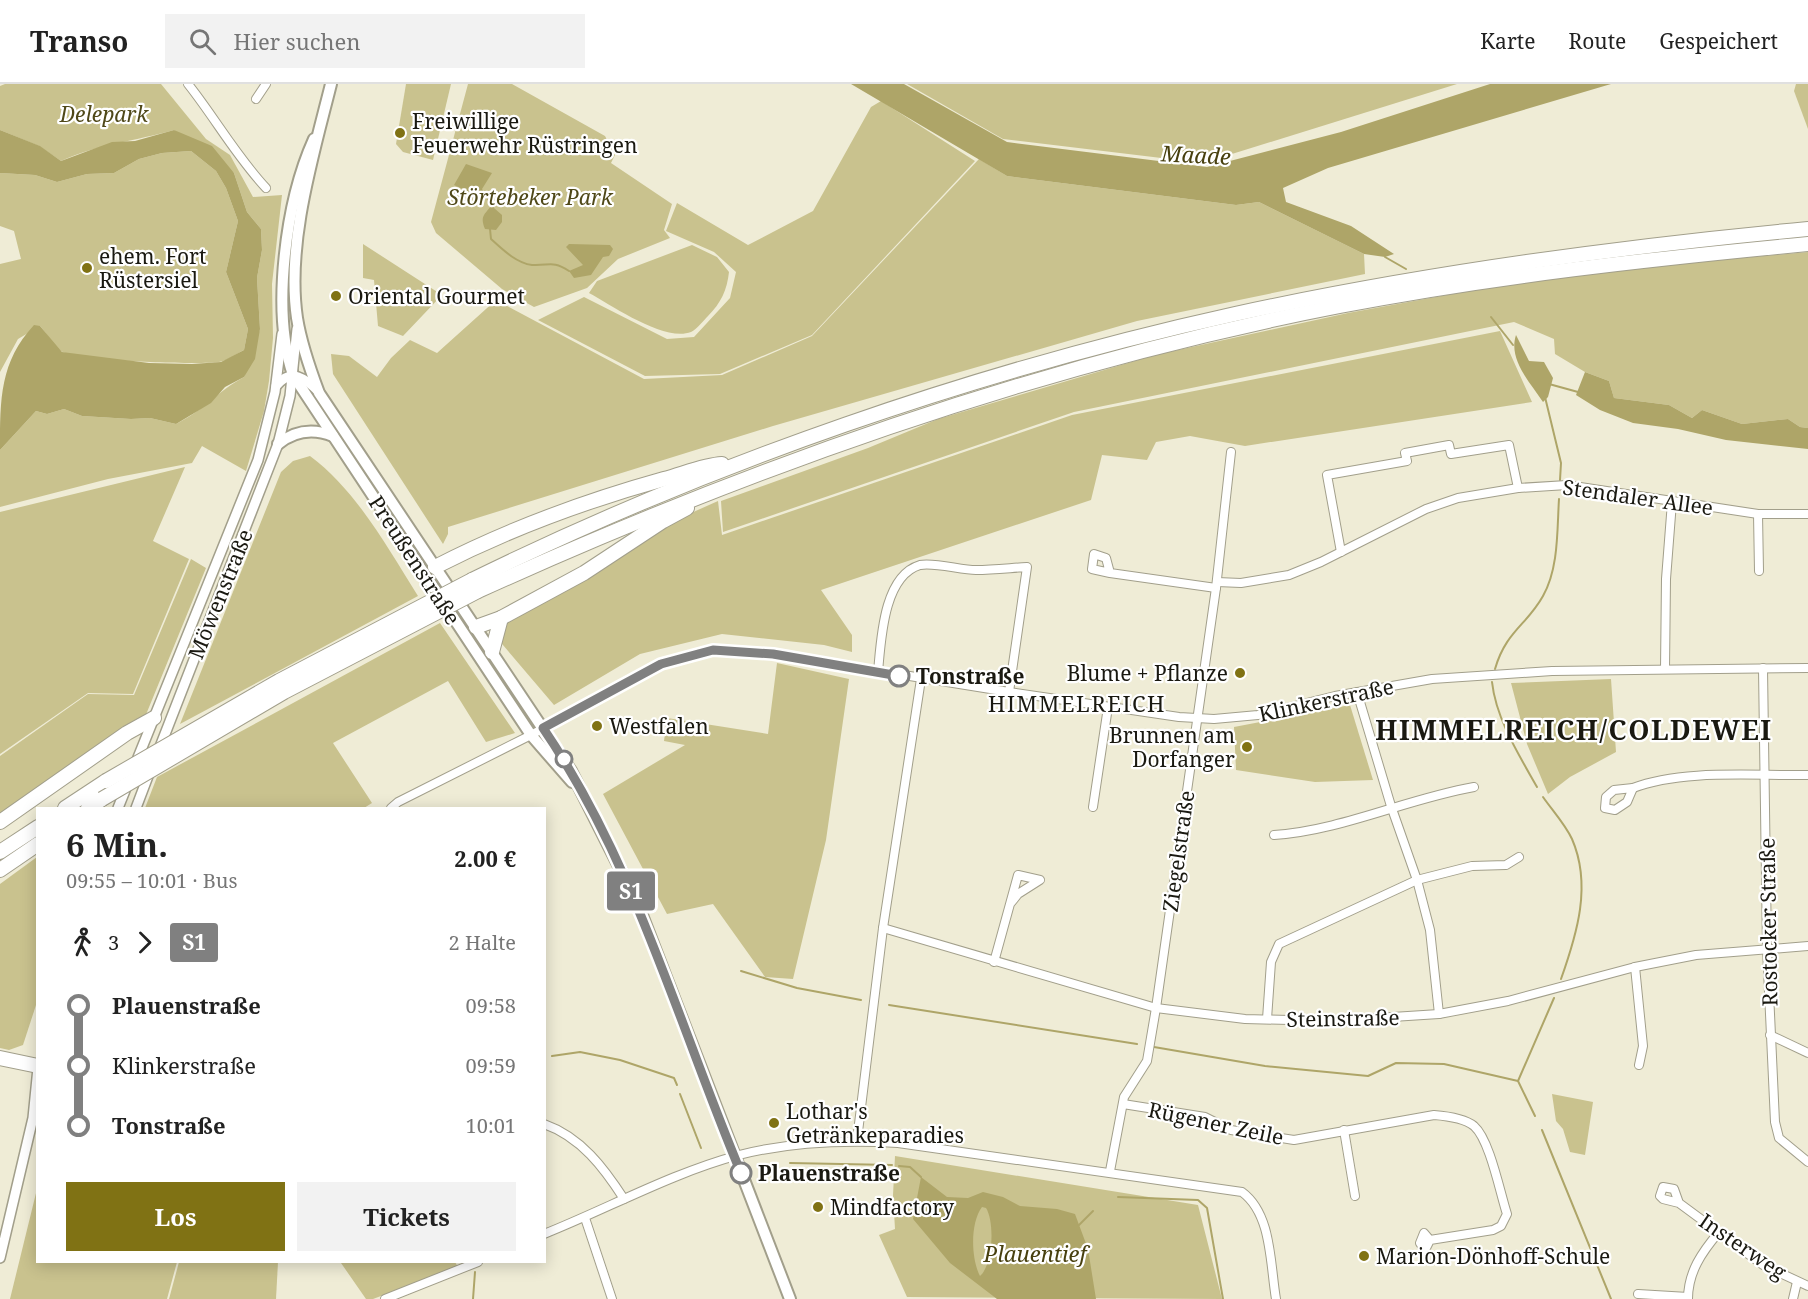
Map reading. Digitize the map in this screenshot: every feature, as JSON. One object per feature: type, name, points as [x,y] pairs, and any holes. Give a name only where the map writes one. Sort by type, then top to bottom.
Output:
[{"type":"highway","points":[[67,807],[106,781],[279,681],[625,509],[830,431],[992,379],[1232,315],[1348,291],[1538,260],[1808,229]]},
{"type":"highway","points":[[90,807],[284,692],[475,585],[730,483],[917,416],[1061,373],[1233,329],[1340,306],[1542,273],[1808,243]]},
{"type":"highway","points":[[435,567],[500,536],[594,500],[718,464],[742,464]]},
{"type":"highway","points":[[476,627],[501,618],[608,559],[663,521],[713,496],[730,483]]},
{"type":"highway","points":[[492,652],[501,618]]},
{"type":"highway","points":[[0,822],[117,739],[154,718]]},
{"type":"highway","points":[[0,852],[36,827]]},
{"type":"highway","points":[[0,870],[36,845]]},
{"type":"highway","points":[[0,1058],[36,1067]]},
{"type":"main road","points":[[322,120],[332,84]]},
{"type":"main road","name":"Preußenstraße","points":[[322,120],[299,177],[289,214],[285,257],[284,317],[293,375],[531,735],[547,756],[578,788]]},
{"type":"main road","name":"Preußenstraße","points":[[322,120],[299,233],[297,317],[319,393],[564,759],[636,902],[790,1299]]},
{"type":"main road","points":[[278,444],[290,436],[305,432],[333,436]]},
{"type":"main road","points":[[429,581],[435,567]]},
{"type":"main road","points":[[458,626],[476,627]]},
{"type":"street","points":[[188,84],[216,119],[246,167],[266,188]]},
{"type":"street","points":[[256,99],[266,84]]},
{"type":"street","name":"Möwenstraße","points":[[118,807],[253,475],[267,430],[276,386],[284,317]]},
{"type":"street","name":"Möwenstraße","points":[[136,807],[278,444],[293,375],[297,317]]},
{"type":"street","points":[[276,386],[282,379],[293,375],[305,379],[319,393]]},
{"type":"street","points":[[1341,552],[1327,476],[1407,461],[1405,453],[1449,445],[1450,454],[1509,445],[1518,488]]},
{"type":"street","name":"Ziegelstraße","points":[[1110,1171],[1124,1096],[1147,1061],[1156,1008],[1217,585],[1232,452]]},
{"type":"street","name":"Stendaler Allee","points":[[1110,573],[1217,585],[1289,574],[1341,552],[1426,509],[1458,498],[1518,488],[1567,485],[1758,514],[1808,514]]},
{"type":"street","points":[[1665,669],[1666,579],[1671,502]]},
{"type":"street","points":[[1758,514],[1759,571]]},
{"type":"street","points":[[878,672],[887,610],[891,595],[902,578],[920,566],[976,570],[1027,567],[1009,692]]},
{"type":"street","name":"Klinkerstraße","points":[[392,807],[661,664],[713,650],[773,654],[921,679],[1197,719],[1258,715],[1357,692],[1432,679],[1477,675],[1552,671],[1808,668]]},
{"type":"street","name":"Rostocker Straße","points":[[1763,668],[1767,949],[1775,1122],[1779,1138],[1808,1162]]},
{"type":"street","points":[[857,1140],[883,928],[921,679]]},
{"type":"street","points":[[1357,692],[1391,806],[1417,880],[1430,930],[1439,1014]]},
{"type":"street","points":[[1093,807],[1108,707]]},
{"type":"street","points":[[1633,788],[1653,780],[1683,776],[1808,775]]},
{"type":"street","points":[[1274,835],[1339,825],[1391,806],[1474,787]]},
{"type":"street","points":[[1267,1019],[1271,962],[1279,944],[1417,880],[1472,866],[1506,865],[1519,856]]},
{"type":"street","points":[[994,962],[1010,904]]},
{"type":"street","name":"Steinstraße","points":[[883,928],[1156,1008],[1245,1019],[1330,1021],[1439,1014],[1508,1001],[1635,967],[1696,955],[1808,946]]},
{"type":"street","points":[[1635,967],[1643,1046],[1639,1065]]},
{"type":"street","points":[[1770,1035],[1808,1053]]},
{"type":"street","points":[[0,1258],[33,1118],[36,1087]]},
{"type":"street","name":"Rügener Zeile","points":[[1123,1104],[1205,1118],[1231,1130],[1294,1140],[1434,1115],[1451,1116],[1474,1126],[1483,1137],[1507,1214],[1501,1226],[1430,1240]]},
{"type":"street","points":[[33,1118],[36,1112]]},
{"type":"street","points":[[546,1125],[582,1145],[609,1176],[624,1199]]},
{"type":"street","points":[[1344,1130],[1355,1196]]},
{"type":"street","points":[[546,1233],[624,1199],[734,1156],[796,1146],[857,1140],[898,1143],[1110,1171],[1242,1192],[1255,1201],[1262,1214],[1276,1299]]},
{"type":"street","name":"Insterweg","points":[[1679,1203],[1763,1265],[1808,1286]]},
{"type":"street","points":[[585,1218],[612,1299]]},
{"type":"street","points":[[1638,1294],[1688,1298],[1689,1282],[1697,1261],[1719,1232]]},
{"type":"street","points":[[385,1299],[475,1263]]},
{"type":"street","points":[[1793,1299],[1797,1282]]},
{"type":"green space","name":"Delepark","points":[[5,84],[161,84],[206,139],[230,155],[253,197],[282,195],[272,284],[273,338],[269,381],[264,411],[246,471],[202,446],[192,463],[108,479],[0,507],[0,450],[36,411],[47,414],[64,409],[82,416],[150,418],[176,424],[244,377],[260,329],[257,278],[262,250],[261,229],[247,212],[234,173],[174,130],[103,147],[61,161],[39,146],[0,130],[0,86]]},
{"type":"green space","points":[[406,84],[451,84],[433,160],[403,152],[396,144]]},
{"type":"green space","name":"Störtebeker Park","points":[[468,84],[512,84],[605,136],[615,155],[611,163],[672,204],[664,230],[670,238],[618,259],[587,288],[534,307],[502,289],[436,233],[431,222]]},
{"type":"green space","points":[[907,84],[1457,84],[1203,163],[1003,139]]},
{"type":"green space","points":[[1796,84],[1808,84],[1808,129],[1794,91]]},
{"type":"green space","points":[[881,101],[975,161],[812,335],[720,374],[645,376],[538,320],[584,297],[667,339],[694,337],[730,298],[736,272],[714,252],[666,231],[677,203],[748,245],[813,211],[871,107]]},
{"type":"green space","points":[[191,151],[216,171],[226,188],[238,221],[226,272],[248,329],[244,350],[228,359],[207,363],[89,357],[61,351],[40,326],[18,339],[0,372],[0,264],[21,259],[14,231],[0,226],[0,173],[35,175],[57,182],[87,174],[114,173],[139,159],[162,153]]},
{"type":"green space","points":[[979,159],[1007,176],[1236,205],[1259,202],[1364,254],[1365,274],[1137,321],[773,426],[448,527],[448,534],[443,544],[333,374],[331,354],[349,356],[377,377],[391,358],[410,340],[437,353],[496,300],[644,379],[722,375],[812,336]]},
{"type":"green space","points":[[363,244],[442,295],[403,336],[378,326],[374,280],[363,278]]},
{"type":"green space","points":[[692,245],[717,257],[729,272],[727,285],[720,301],[691,332],[680,334],[653,327],[589,293],[597,281]]},
{"type":"green space","points":[[1808,252],[1808,428],[1800,427],[1788,419],[1742,424],[1702,410],[1692,418],[1669,405],[1614,398],[1609,381],[1585,372],[1555,354],[1554,339],[1514,322],[1074,412],[723,532],[721,501],[868,448],[938,419],[1155,355],[1348,313],[1561,274]]},
{"type":"green space","points":[[1500,331],[1532,402],[1245,446],[1190,436],[1156,442],[1147,460],[1102,455],[1091,500],[821,590],[852,635],[852,652],[824,645],[722,634],[640,654],[554,705],[497,638],[503,622],[671,522],[718,501],[722,535],[1072,415]]},
{"type":"green space","points":[[310,456],[327,470],[357,503],[383,539],[418,596],[180,724],[281,472],[293,461]]},
{"type":"green space","points":[[185,467],[153,541],[189,559],[133,694],[88,693],[0,754],[0,512]]},
{"type":"green space","points":[[191,559],[206,568],[145,717],[0,816],[0,756],[88,694],[134,695]]},
{"type":"green space","points":[[440,623],[515,733],[486,742],[448,681],[333,743],[372,803],[366,807],[145,807],[157,777]]},
{"type":"green space","points":[[777,663],[849,679],[826,840],[793,979],[765,977],[713,904],[667,914],[603,794],[685,745],[664,741],[667,718],[768,734]]},
{"type":"green space","points":[[1611,679],[1616,752],[1570,777],[1548,794],[1527,744],[1511,683]]},
{"type":"green space","points":[[1350,705],[1373,780],[1315,782],[1236,770],[1234,727]]},
{"type":"green space","points":[[36,858],[36,1005],[23,1045],[9,1050],[0,1048],[0,884]]},
{"type":"green space","points":[[1552,1094],[1593,1102],[1585,1155],[1570,1152],[1563,1129],[1556,1121]]},
{"type":"green space","points":[[895,1156],[1198,1205],[1222,1299],[907,1297],[879,1235],[895,1229],[893,1195]]},
{"type":"green space","points":[[36,1193],[36,1263],[177,1263],[167,1299],[10,1299]]},
{"type":"green space","points":[[179,1263],[278,1263],[276,1299],[169,1299]]},
{"type":"green space","points":[[341,1263],[456,1263],[458,1267],[373,1299],[366,1299]]},
{"type":"water","points":[[851,84],[904,84],[1007,142],[1207,167],[1341,132],[1490,84],[1611,84],[1328,168],[1283,188],[1286,202],[1351,226],[1394,254],[1385,257],[1364,254],[1259,202],[1236,205],[1007,176]]},
{"type":"water","points":[[0,130],[40,146],[61,161],[112,142],[135,141],[174,130],[212,146],[234,173],[247,212],[261,229],[262,250],[257,278],[260,329],[255,359],[244,377],[225,387],[211,403],[176,424],[150,418],[82,416],[64,409],[47,414],[36,411],[0,450],[2,397],[8,367],[14,353],[34,325],[40,326],[62,352],[149,363],[192,364],[221,362],[244,350],[248,329],[226,272],[238,221],[226,188],[216,171],[191,151],[162,153],[139,159],[114,173],[87,174],[57,182],[35,175],[0,173]]},
{"type":"water","points":[[466,164],[492,173],[482,189],[494,208],[502,215],[502,222],[496,230],[485,229],[483,218],[492,205],[480,192],[478,196],[454,185]]},
{"type":"water","points":[[569,244],[610,245],[613,249],[609,256],[603,257],[591,275],[574,278],[569,271],[583,265],[566,247]]},
{"type":"water","points":[[1516,335],[1529,361],[1544,362],[1553,378],[1548,397],[1543,402],[1518,362],[1514,344]]},
{"type":"water","points":[[1585,372],[1609,381],[1614,398],[1669,405],[1692,418],[1702,410],[1742,424],[1788,419],[1800,427],[1808,428],[1808,449],[1726,440],[1678,429],[1633,423],[1600,410],[1576,395]]},
{"type":"water","name":"Plauentief","points":[[921,1177],[947,1197],[968,1198],[983,1192],[1003,1197],[1020,1206],[1057,1209],[1075,1214],[1088,1249],[1096,1299],[997,1299],[950,1263],[913,1219]],"holes":[[[982,1207],[986,1208],[991,1223],[991,1243],[988,1263],[980,1276],[973,1241],[978,1214]]]},
{"type":"waterway","points":[[490,229],[491,239],[520,262],[532,265],[555,265],[569,271]]},
{"type":"waterway","points":[[1385,257],[1406,269]]},
{"type":"waterway","points":[[1491,317],[1513,345]]},
{"type":"waterway","points":[[1549,384],[1578,392]]},
{"type":"waterway","points":[[1545,397],[1561,463],[1560,480]]},
{"type":"waterway","points":[[1495,669],[1505,646],[1537,606],[1548,585],[1555,561],[1559,499]]},
{"type":"waterway","points":[[1492,682],[1503,723],[1537,787]]},
{"type":"waterway","points":[[1543,797],[1572,839],[1581,874],[1582,892],[1577,927],[1561,979]]},
{"type":"waterway","points":[[741,971],[797,988],[861,1000]]},
{"type":"waterway","points":[[1535,1116],[1518,1081],[1554,998]]},
{"type":"waterway","points":[[889,1005],[1137,1044]]},
{"type":"waterway","points":[[1154,1047],[1265,1066],[1368,1076],[1396,1063],[1444,1064],[1518,1081]]},
{"type":"waterway","points":[[552,1056],[580,1052],[620,1060],[674,1078],[677,1085]]},
{"type":"waterway","points":[[680,1094],[701,1148]]},
{"type":"waterway","points":[[1542,1130],[1611,1299]]},
{"type":"waterway","points":[[790,1163],[892,1165]]},
{"type":"waterway","points":[[899,1166],[910,1167],[921,1177]]},
{"type":"waterway","points":[[1118,1197],[1198,1200],[1207,1208],[1223,1299]]},
{"type":"waterway","points":[[1079,1225],[1093,1211]]},
{"type":"waterway","points":[[473,1299],[475,1272]]},
{"type":"bus line","name":"S1","points":[[741,1173],[636,902],[571,771],[543,728],[661,664],[713,650],[773,654],[899,676]]},
{"type":"place","name":"Freiwillige Feuerwehr Rüstringen","points":[[400,133]]},
{"type":"place","name":"ehem. Fort Rüstersiel","points":[[87,268]]},
{"type":"place","name":"Oriental Gourmet","points":[[336,296]]},
{"type":"place","name":"Blume + Pflanze","points":[[1240,673]]},
{"type":"place","name":"Tonstraße","points":[[899,676]]},
{"type":"place","name":"Westfalen","points":[[597,726]]},
{"type":"place","name":"Brunnen am Dorfanger","points":[[1247,747]]},
{"type":"place","name":"Lothar's Getränkeparadies","points":[[774,1123]]},
{"type":"place","name":"Plauenstraße","points":[[741,1173]]},
{"type":"place","name":"Mindfactory","points":[[818,1207]]},
{"type":"place","name":"Marion-Dönhoff-Schule","points":[[1364,1256]]},
{"type":"district","name":"HIMMELREICH","points":[[1077,703]]},
{"type":"district","name":"HIMMELREICH/COLDEWEI","points":[[1574,729]]},
{"type":"water label","name":"Maade","points":[[1196,154]]}]
